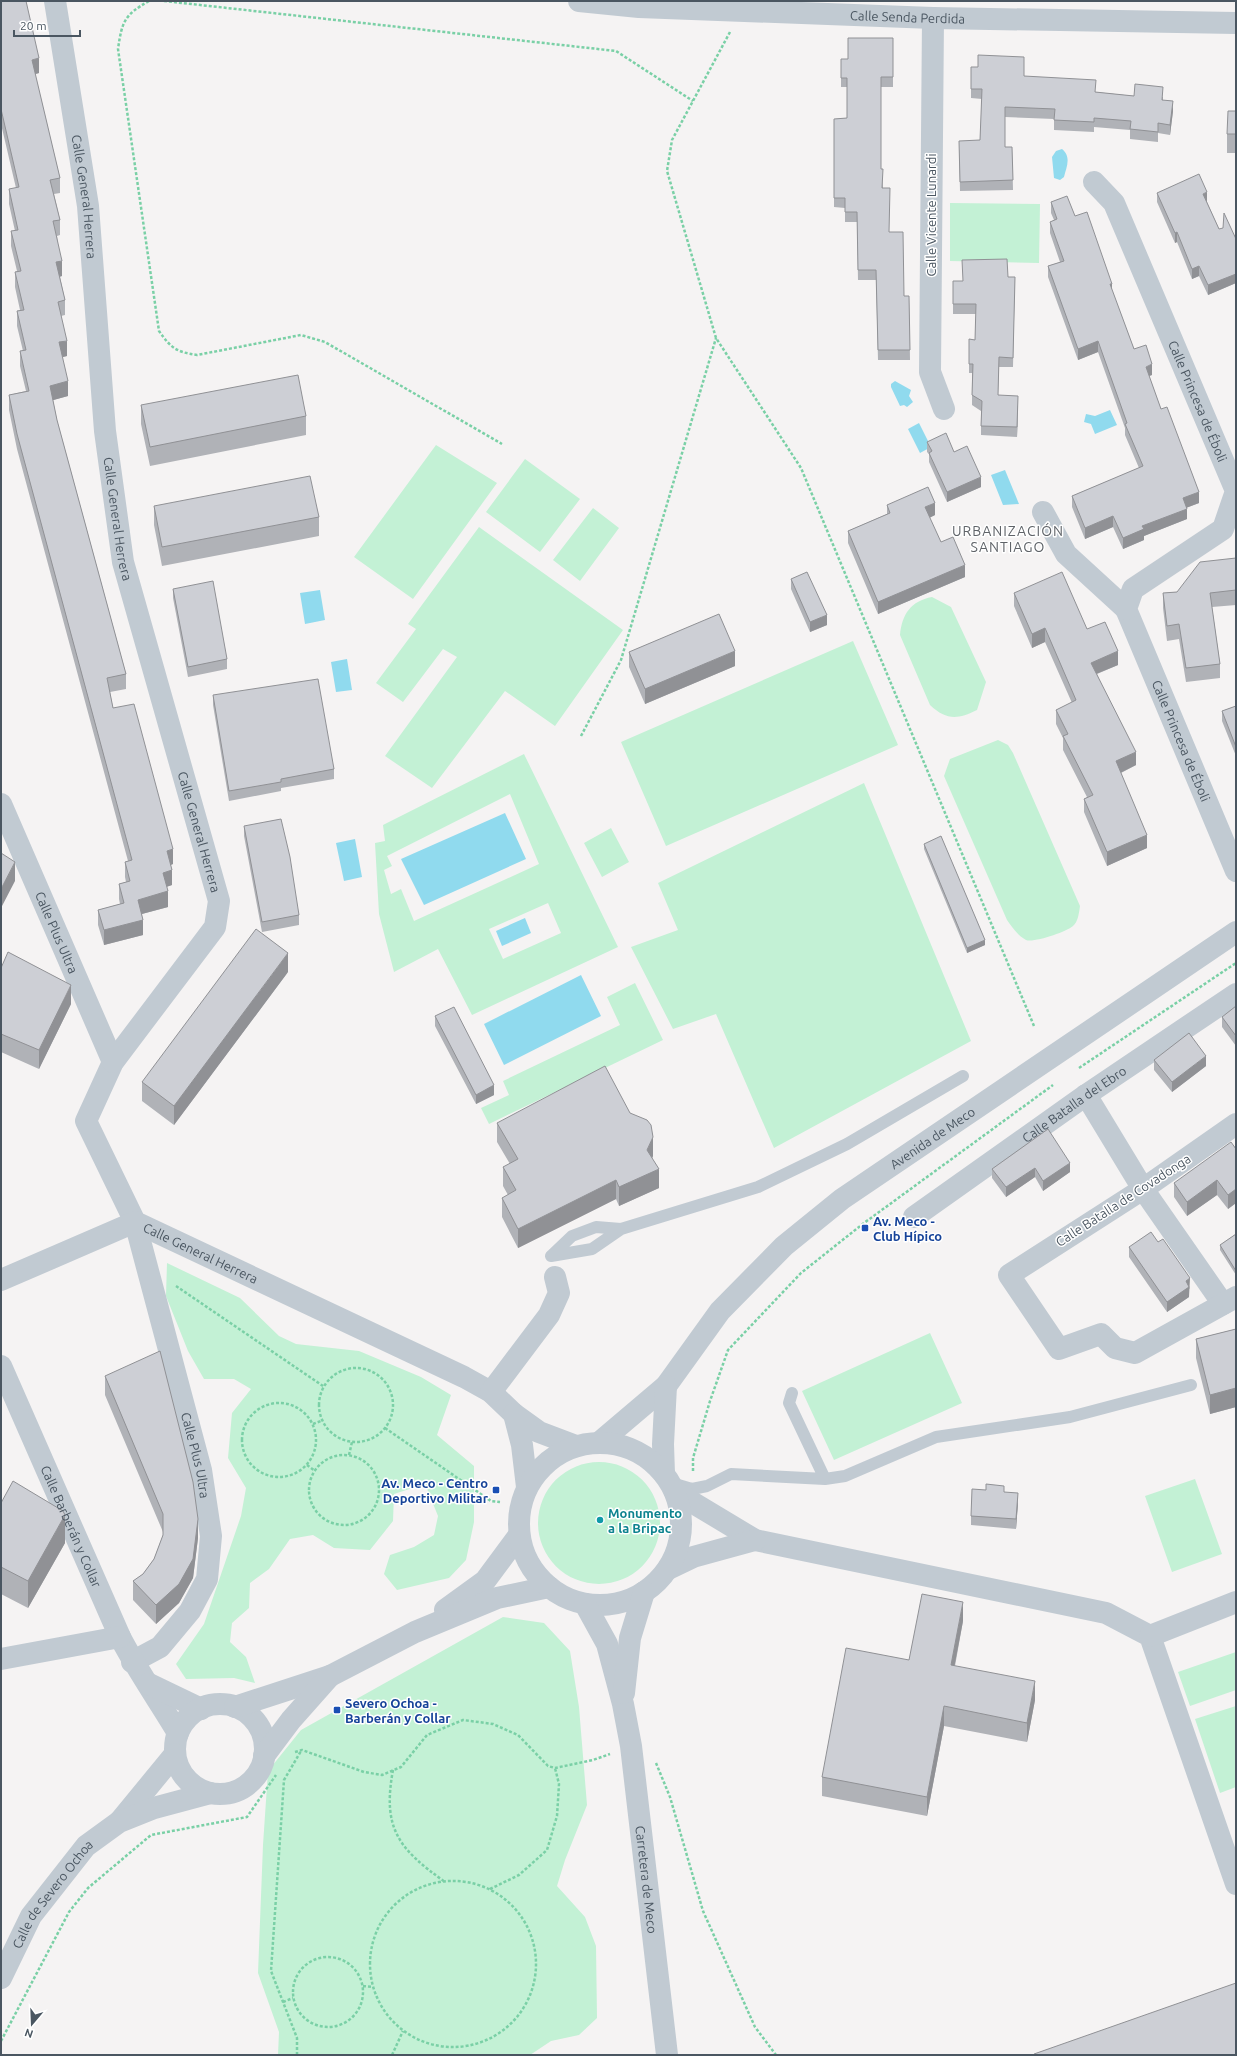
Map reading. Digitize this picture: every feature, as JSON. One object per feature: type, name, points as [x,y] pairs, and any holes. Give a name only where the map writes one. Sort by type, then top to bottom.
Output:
[{"type":"street","name":"Calle General Herrera","points":[[54,1],[88,206],[105,431],[123,562],[219,901],[215,927],[113,1062],[86,1121],[135,1222],[464,1377],[491,1392],[514,1414],[539,1432],[576,1446]]},
{"type":"street","name":"Calle Senda Perdida","points":[[579,1],[742,11],[933,18],[964,10],[1236,23]]},
{"type":"street","name":"Calle Vicente Lunardi","points":[[933,18],[930,372],[944,409]]},
{"type":"street","name":"Calle Princesa de Éboli","points":[[1094,182],[1114,203],[1236,491],[1223,529],[1133,589],[1126,609]]},
{"type":"street","name":"Calle Princesa de Éboli","points":[[1043,512],[1066,554],[1126,609],[1236,872]]},
{"type":"street","name":"Calle Plus Ultra","points":[[1,804],[113,1062]]},
{"type":"street","name":"Avenida de Meco","points":[[600,1442],[666,1386],[720,1311],[784,1246],[836,1204],[1236,932]]},
{"type":"street","name":"Calle Batalla del Ebro","points":[[914,1217],[1086,1095],[1236,994]]},
{"type":"street","points":[[1086,1095],[1143,1189],[1229,1300]]},
{"type":"street","name":"Calle Batalla de Covadonga","points":[[1229,1300],[1135,1353],[1115,1348],[1100,1334],[1059,1349],[1009,1275],[1143,1189],[1236,1124]]},
{"type":"street","name":"Calle Plus Ultra","points":[[132,1662],[160,1646],[190,1611],[207,1579],[211,1536],[201,1470],[149,1268],[135,1222]]},
{"type":"street","points":[[1,1280],[135,1222]]},
{"type":"street","points":[[491,1392],[549,1314],[559,1293],[556,1277]]},
{"type":"street","name":"Calle Barberán y Collar","points":[[1,1366],[132,1662],[149,1684],[178,1733]]},
{"type":"street","points":[[666,1386],[663,1444],[675,1484],[682,1523],[676,1555],[668,1569],[657,1582],[644,1592],[616,1604],[585,1604],[566,1598],[549,1587],[535,1573],[524,1555],[519,1535],[518,1518],[521,1502],[527,1487],[536,1473],[560,1452],[576,1446],[600,1442],[618,1444],[636,1451],[651,1461],[675,1484],[756,1540],[1106,1613],[1150,1636],[1236,1884]]},
{"type":"street","points":[[514,1414],[522,1445],[527,1487]]},
{"type":"street","points":[[415,1632],[485,1581],[519,1535]]},
{"type":"street","points":[[668,1569],[693,1558],[756,1540]]},
{"type":"street","points":[[235,1707],[330,1676],[415,1632],[497,1598],[549,1587]]},
{"type":"street","points":[[623,1704],[630,1638],[644,1592]]},
{"type":"street","points":[[1150,1636],[1236,1602]]},
{"type":"street","points":[[585,1604],[607,1644],[623,1704]]},
{"type":"street","points":[[1,1659],[120,1637]]},
{"type":"street","points":[[272,1762],[260,1730],[249,1715],[235,1707],[222,1704],[201,1709],[183,1723],[178,1733],[175,1754],[178,1765],[190,1783],[210,1793],[222,1794],[234,1792],[245,1786],[254,1778],[261,1768],[272,1762],[292,1720],[330,1676]]},
{"type":"street","name":"Calle Barberán y Collar","points":[[149,1684],[201,1709]]},
{"type":"street","name":"Carretera de Meco","points":[[623,1704],[639,1744],[667,2055]]},
{"type":"street","name":"Calle de Severo Ochoa","points":[[119,1822],[175,1754]]},
{"type":"street","name":"Calle de Severo Ochoa","points":[[1,1978],[31,1916],[86,1846],[119,1822],[154,1808],[210,1793]]},
{"type":"lane","points":[[552,1256],[592,1249],[621,1229],[758,1187],[847,1144],[963,1076]]},
{"type":"lane","points":[[552,1256],[572,1236],[596,1227],[621,1229]]},
{"type":"lane","points":[[552,1256],[556,1277]]},
{"type":"lane","points":[[675,1484],[707,1486],[731,1474],[825,1479],[845,1476],[936,1437],[1070,1417],[1191,1385]]},
{"type":"lane","points":[[792,1393],[789,1403],[825,1479]]},
{"type":"path","points":[[149,1],[134,9],[121,25],[118,49],[159,331],[168,345],[181,352],[197,355],[301,335],[325,342],[502,444]]},
{"type":"path","points":[[164,1],[616,52],[693,101]]},
{"type":"path","points":[[742,11],[672,140],[667,171],[716,338],[801,468],[1034,1026]]},
{"type":"path","points":[[581,736],[622,660],[716,338]]},
{"type":"path","points":[[1075,1070],[1236,963]]},
{"type":"path","points":[[675,1484],[693,1458],[710,1401],[728,1350],[801,1273],[864,1223],[1055,1084]]},
{"type":"path","points":[[149,1268],[323,1386]]},
{"type":"path","points":[[354,1368],[366,1369],[378,1375],[387,1384],[392,1395],[394,1408],[390,1420],[385,1428],[374,1438],[362,1442],[352,1442],[338,1438],[328,1431],[322,1421],[318,1409],[319,1397],[323,1386],[331,1377],[342,1370],[354,1368]]},
{"type":"path","points":[[281,1403],[293,1405],[303,1411],[313,1424],[316,1433],[317,1446],[312,1459],[307,1465],[293,1475],[280,1478],[268,1476],[257,1471],[243,1452],[242,1440],[244,1428],[249,1418],[258,1409],[269,1404],[281,1403]]},
{"type":"path","points":[[313,1424],[322,1421]]},
{"type":"path","points":[[385,1428],[492,1501],[500,1502]]},
{"type":"path","points":[[349,1455],[352,1442]]},
{"type":"path","points":[[349,1455],[365,1462],[371,1467],[378,1482],[378,1498],[371,1512],[358,1522],[338,1524],[328,1520],[318,1513],[312,1504],[309,1493],[310,1481],[315,1471],[322,1462],[332,1457],[349,1455]]},
{"type":"path","points":[[307,1465],[315,1471]]},
{"type":"path","points":[[291,1753],[302,1750],[364,1772],[382,1775],[401,1767],[427,1735],[463,1720],[493,1724],[518,1735],[548,1766],[555,1768],[593,1760],[639,1744],[670,1797],[702,1911],[754,2027],[776,2055]]},
{"type":"path","points":[[297,2055],[297,2038],[271,1971],[284,1780],[302,1750]]},
{"type":"path","points":[[1,2041],[69,1912],[88,1888],[151,1835],[247,1817],[272,1762]]},
{"type":"path","points":[[489,1889],[519,1875],[548,1850],[557,1816],[559,1784],[555,1768]]},
{"type":"path","points":[[393,1770],[389,1798],[391,1818],[396,1833],[408,1851],[422,1865],[446,1882]]},
{"type":"path","points":[[463,1881],[489,1889],[512,1905],[529,1928],[533,1941],[536,1954],[535,1982],[525,2008],[506,2029],[482,2043],[455,2048],[427,2044],[403,2031],[384,2011],[373,1987],[370,1960],[375,1933],[390,1910],[410,1892],[436,1882],[463,1881]]},
{"type":"path","points":[[325,1957],[337,1958],[348,1962],[356,1970],[363,1986],[362,2003],[356,2013],[348,2021],[337,2026],[326,2027],[314,2024],[305,2018],[297,2008],[293,1998],[293,1986],[297,1975],[304,1966],[314,1959],[325,1957]]},
{"type":"path","points":[[363,1986],[373,1987]]},
{"type":"path","points":[[284,2002],[293,1998]]},
{"type":"path","points":[[392,2055],[403,2031]]},
{"type":"green space","points":[[950,203],[1040,204],[1039,263],[950,261]]},
{"type":"green space","points":[[436,445],[497,483],[413,599],[354,557]]},
{"type":"green space","points":[[525,459],[580,499],[540,552],[486,512]]},
{"type":"green space","points":[[593,508],[619,528],[580,581],[553,560]]},
{"type":"green space","points":[[479,527],[623,630],[555,726],[505,691],[432,788],[385,756],[457,657],[443,649],[403,702],[376,683],[416,629],[408,624]]},
{"type":"green space","points":[[932,597],[951,607],[986,682],[977,710],[963,716],[952,717],[941,714],[930,705],[900,635],[905,615],[913,605]]},
{"type":"green space","points":[[853,641],[898,745],[666,846],[621,742]]},
{"type":"green space","points":[[998,740],[1008,745],[1013,753],[1080,906],[1077,920],[1073,926],[1057,934],[1036,940],[1026,940],[1020,936],[1007,920],[944,776],[950,759]]},
{"type":"green space","points":[[524,754],[618,947],[472,1015],[438,949],[394,972],[379,914],[375,843],[385,841],[383,825]],"holes":[[[510,794],[539,864],[414,921],[401,889],[391,894],[384,870],[392,866],[387,856]],[[548,903],[561,933],[503,959],[489,929]]]},
{"type":"green space","points":[[864,783],[971,1041],[774,1148],[716,1014],[673,1029],[631,947],[678,930],[658,883]]},
{"type":"green space","points":[[611,828],[629,862],[602,877],[584,843]]},
{"type":"green space","points":[[635,983],[663,1040],[489,1124],[481,1108],[509,1095],[503,1081],[620,1025],[607,997]]},
{"type":"green space","points":[[167,1263],[240,1298],[279,1336],[296,1344],[359,1351],[421,1377],[451,1395],[437,1435],[474,1466],[474,1522],[466,1560],[449,1578],[397,1590],[384,1574],[390,1555],[414,1547],[434,1535],[438,1516],[425,1484],[394,1494],[393,1521],[370,1550],[334,1548],[313,1535],[290,1539],[269,1569],[250,1583],[249,1608],[232,1623],[230,1642],[246,1657],[255,1683],[234,1678],[186,1679],[176,1664],[204,1624],[241,1516],[246,1488],[228,1458],[232,1413],[251,1389],[234,1379],[204,1379],[188,1351],[166,1296]]},
{"type":"green space","points":[[930,1333],[962,1403],[834,1460],[802,1391]]},
{"type":"green space","points":[[599,1462],[611,1463],[622,1467],[633,1472],[642,1480],[650,1489],[655,1500],[659,1511],[659,1535],[655,1546],[650,1557],[642,1566],[633,1574],[622,1579],[611,1583],[599,1584],[587,1583],[576,1579],[565,1574],[556,1566],[548,1557],[543,1546],[539,1535],[538,1523],[539,1511],[543,1500],[548,1489],[556,1480],[565,1472],[576,1467],[587,1463]]},
{"type":"green space","points":[[1195,1479],[1222,1554],[1172,1572],[1145,1496]]},
{"type":"green space","points":[[503,1617],[544,1623],[570,1651],[579,1707],[587,1805],[565,1860],[557,1886],[585,1917],[596,1946],[597,2018],[579,2035],[551,2041],[530,2055],[278,2055],[279,2032],[258,1973],[263,1845],[268,1771],[301,1730]]},
{"type":"green space","points":[[1236,1652],[1236,1690],[1190,1706],[1178,1672]]},
{"type":"green space","points":[[1236,1706],[1236,1787],[1220,1793],[1195,1719]]},
{"type":"water","points":[[1062,149],[1067,155],[1068,163],[1064,177],[1060,180],[1054,178],[1052,157],[1056,151]]},
{"type":"water","points":[[895,381],[911,390],[909,396],[913,402],[907,407],[904,405],[900,406],[891,387],[891,384]]},
{"type":"water","points":[[1110,410],[1117,425],[1095,434],[1091,424],[1084,422],[1086,414],[1095,416]]},
{"type":"water","points":[[919,423],[931,447],[920,453],[908,429]]},
{"type":"water","points":[[1005,470],[1019,504],[1003,505],[991,475]]},
{"type":"water","points":[[320,590],[325,620],[305,624],[300,593]]},
{"type":"water","points":[[347,659],[352,690],[336,692],[331,662]]},
{"type":"water","points":[[505,813],[526,859],[424,905],[401,859]]},
{"type":"water","points":[[355,839],[362,877],[344,881],[336,843]]},
{"type":"water","points":[[525,918],[531,933],[502,946],[496,931]]},
{"type":"water","points":[[581,975],[601,1016],[504,1065],[484,1024]]},
{"type":"building","points":[[1,1],[26,1],[39,58],[32,60],[60,178],[50,180],[60,220],[53,221],[62,261],[56,262],[65,300],[58,302],[67,341],[59,342],[68,381],[50,386],[57,420],[126,674],[107,678],[113,708],[134,704],[173,849],[167,851],[172,870],[163,873],[168,891],[138,900],[143,920],[104,930],[98,910],[124,903],[119,884],[130,881],[125,862],[132,860],[17,434],[9,395],[29,391],[20,351],[26,350],[17,311],[24,310],[15,272],[21,271],[11,231],[18,230],[9,189],[19,187],[1,109]]},
{"type":"building","points":[[848,38],[893,38],[893,77],[881,77],[882,188],[890,188],[889,232],[903,232],[904,296],[909,296],[910,350],[878,350],[876,270],[858,270],[857,212],[845,212],[845,198],[834,198],[834,119],[847,118],[847,78],[841,78],[841,59],[848,59]]},
{"type":"building","points":[[978,55],[1024,57],[1024,76],[1096,80],[1095,92],[1134,96],[1135,84],[1163,87],[1162,100],[1173,101],[1170,125],[1158,123],[1158,132],[1130,129],[1131,121],[1094,118],[1094,122],[1054,120],[1055,109],[1005,107],[1005,147],[1012,147],[1013,180],[960,182],[959,141],[980,140],[982,89],[971,89],[971,67],[978,67]]},
{"type":"building","points":[[1228,111],[1236,111],[1236,134],[1227,134]]},
{"type":"building","points":[[1199,174],[1207,192],[1203,194],[1219,229],[1223,228],[1224,213],[1236,239],[1236,274],[1208,285],[1199,266],[1192,269],[1177,232],[1175,233],[1157,193]]},
{"type":"building","points":[[1067,196],[1075,216],[1087,212],[1112,284],[1110,284],[1134,349],[1146,345],[1152,364],[1146,367],[1161,409],[1167,407],[1199,492],[1183,498],[1187,509],[1142,526],[1144,529],[1123,538],[1113,516],[1085,528],[1072,496],[1143,466],[1125,424],[1127,423],[1098,341],[1078,349],[1048,266],[1064,261],[1050,222],[1057,219],[1051,202]]},
{"type":"building","points":[[1007,259],[1008,277],[1015,277],[1013,358],[999,357],[998,395],[1018,396],[1017,427],[981,426],[982,401],[972,395],[973,364],[969,364],[969,339],[975,340],[976,304],[953,304],[953,281],[963,281],[962,260]]},
{"type":"building","points":[[298,375],[306,416],[150,447],[141,405]]},
{"type":"building","points":[[946,433],[954,452],[967,446],[981,477],[947,492],[929,453],[932,451],[927,442]]},
{"type":"building","points":[[310,476],[319,517],[162,547],[154,506]]},
{"type":"building","points":[[928,487],[935,503],[925,507],[941,542],[953,537],[965,565],[878,602],[848,531],[890,513],[887,505]]},
{"type":"building","points":[[1236,558],[1236,590],[1210,593],[1220,664],[1186,668],[1179,624],[1167,626],[1163,593],[1177,592],[1200,562]]},
{"type":"building","points":[[807,572],[827,615],[810,622],[791,579]]},
{"type":"building","points":[[1062,572],[1087,629],[1105,622],[1118,651],[1091,663],[1136,752],[1116,761],[1147,835],[1107,852],[1084,799],[1093,795],[1063,736],[1068,734],[1056,710],[1076,700],[1045,628],[1032,634],[1014,593]]},
{"type":"building","points":[[213,581],[227,659],[188,667],[173,589]]},
{"type":"building","points":[[719,614],[735,651],[645,689],[629,652]]},
{"type":"building","points":[[318,679],[334,769],[281,779],[281,782],[229,791],[213,695]]},
{"type":"building","points":[[1236,706],[1236,747],[1222,711]]},
{"type":"building","points":[[281,819],[290,857],[299,915],[262,922],[244,826]]},
{"type":"building","points":[[941,836],[985,940],[967,948],[924,844]]},
{"type":"building","points":[[1,853],[15,862],[1,889]]},
{"type":"building","points":[[256,929],[288,953],[174,1106],[142,1082]]},
{"type":"building","points":[[8,952],[71,985],[39,1050],[1,1034],[1,968]]},
{"type":"building","points":[[1236,1006],[1236,1036],[1222,1017]]},
{"type":"building","points":[[454,1007],[494,1085],[476,1095],[435,1016]]},
{"type":"building","points":[[1189,1033],[1206,1056],[1172,1082],[1154,1060]]},
{"type":"building","points":[[605,1066],[630,1113],[647,1120],[651,1125],[653,1137],[647,1150],[659,1169],[619,1187],[616,1180],[518,1229],[502,1198],[516,1190],[503,1167],[518,1159],[497,1123]]},
{"type":"building","points":[[1048,1129],[1070,1163],[1043,1181],[1035,1168],[1006,1187],[992,1169]]},
{"type":"building","points":[[1231,1142],[1236,1149],[1236,1189],[1228,1195],[1217,1180],[1187,1202],[1174,1183]]},
{"type":"building","points":[[1151,1232],[1158,1242],[1163,1239],[1190,1278],[1186,1281],[1189,1287],[1167,1302],[1129,1247]]},
{"type":"building","points":[[1236,1234],[1236,1271],[1220,1245]]},
{"type":"building","points":[[1236,1329],[1236,1388],[1210,1395],[1196,1339]]},
{"type":"building","points":[[160,1351],[193,1482],[198,1519],[193,1559],[179,1584],[156,1605],[133,1581],[143,1574],[154,1559],[163,1535],[163,1514],[105,1376]]},
{"type":"building","points":[[13,1481],[63,1511],[65,1515],[28,1581],[1,1567],[1,1503]]},
{"type":"building","points":[[986,1484],[1004,1486],[1004,1492],[1018,1493],[1016,1519],[971,1516],[972,1489],[986,1490]]},
{"type":"building","points":[[922,1594],[963,1602],[951,1665],[1035,1681],[1027,1723],[944,1706],[927,1797],[822,1777],[846,1648],[909,1660]]},
{"type":"building","points":[[1236,1983],[1236,2055],[1034,2055],[1034,2054]]},
{"type":"place","name":"Av. Meco - Club Hípico","points":[[865,1228]]},
{"type":"place","name":"Av. Meco - Centro Deportivo Militar","points":[[496,1490]]},
{"type":"place","name":"Monumento a la Bripac","points":[[600,1520]]},
{"type":"place","name":"Severo Ochoa - Barberán y Collar","points":[[337,1710]]},
{"type":"district","name":"URBANIZACIÓN SANTIAGO","points":[[1008,540]]}]
